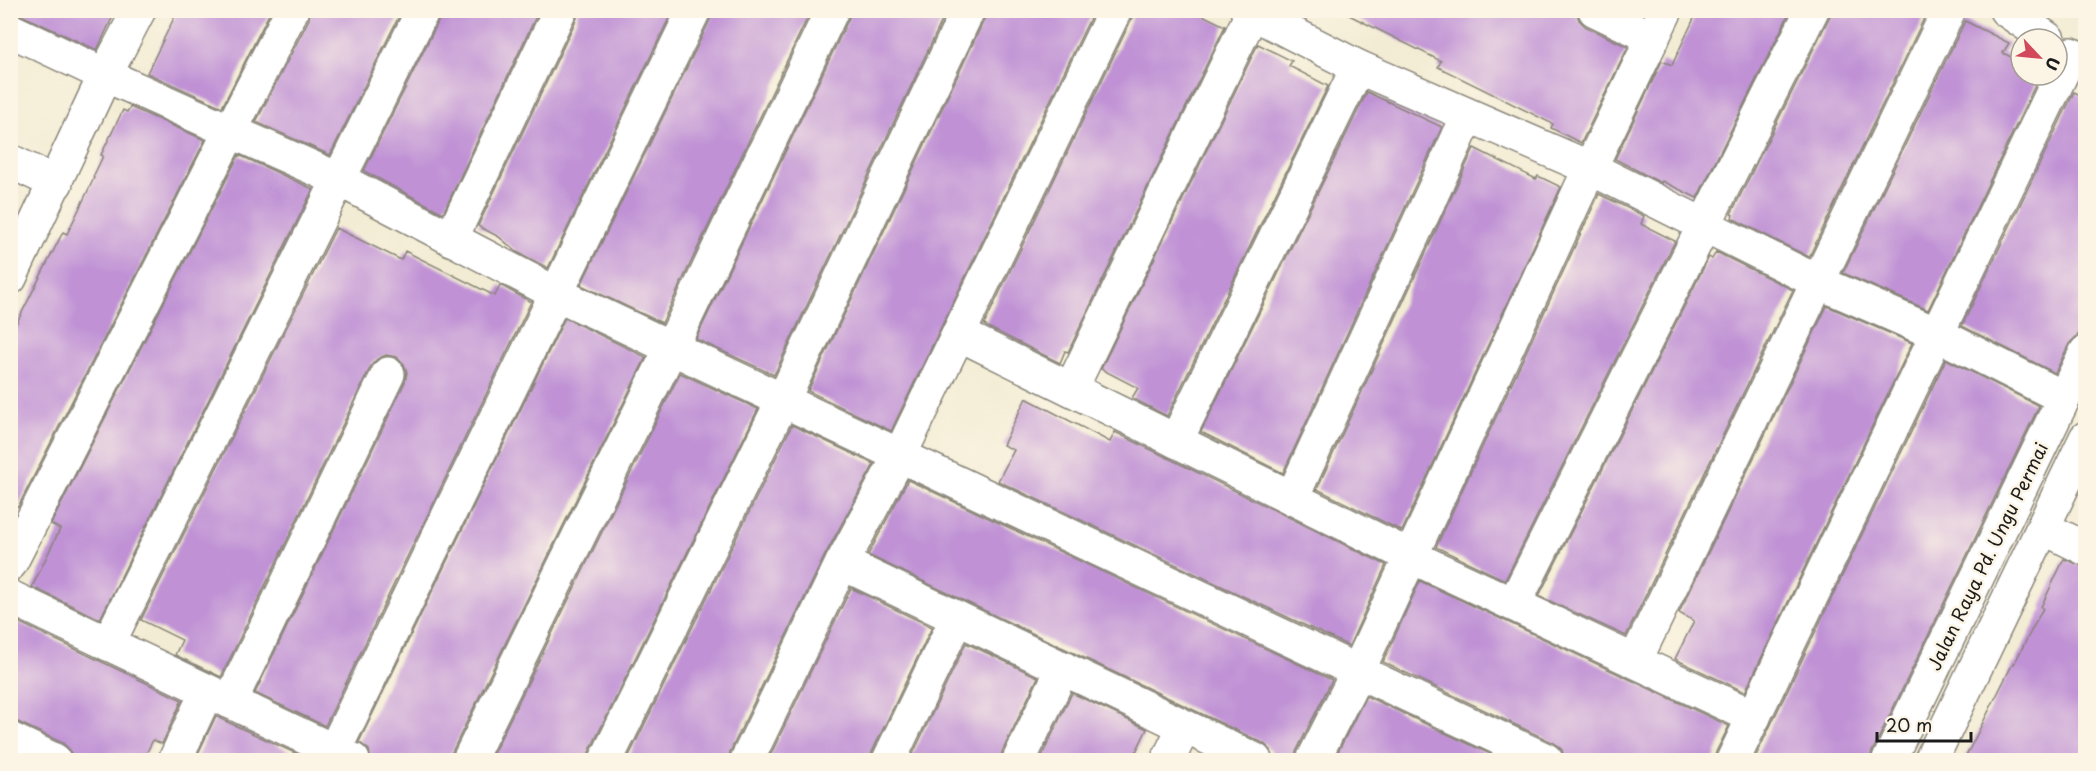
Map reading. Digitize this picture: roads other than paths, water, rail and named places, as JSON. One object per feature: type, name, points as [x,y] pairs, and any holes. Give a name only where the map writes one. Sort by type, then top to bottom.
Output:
[{"type":"street","points":[[10,278],[105,75],[139,10]]},
{"type":"street","points":[[10,564],[292,10]]},
{"type":"street","points":[[108,644],[423,10]]},
{"type":"street","points":[[451,238],[560,10]]},
{"type":"street","points":[[10,597],[219,697],[332,755],[694,10]]},
{"type":"street","points":[[469,760],[671,348],[832,10]]},
{"type":"street","points":[[606,760],[783,400],[968,10]]},
{"type":"street","points":[[747,760],[842,563],[900,454],[959,334],[1115,10]]},
{"type":"street","points":[[1313,760],[1358,672],[1590,168],[1660,24],[1594,10]]},
{"type":"street","points":[[1514,604],[1812,10]]},
{"type":"street","points":[[1635,661],[1949,10]]},
{"type":"street","points":[[2006,10],[2030,27]]},
{"type":"street","points":[[1071,389],[1249,12],[1358,67],[1590,168],[1818,282],[1937,334],[2064,398]]},
{"type":"street","points":[[10,30],[340,180],[555,293],[1546,760]]},
{"type":"street","points":[[1176,441],[1358,67]]},
{"type":"street","points":[[1733,760],[1937,334],[2049,87]]},
{"type":"street","points":[[1292,498],[1468,116]]},
{"type":"street","points":[[10,161],[56,183]]},
{"type":"street","points":[[959,334],[1410,556],[1754,717]]},
{"type":"street","name":"Jalan Raya Pd. Ungu Permai","points":[[1889,760],[2085,352]]},
{"type":"street","points":[[175,760],[219,697],[388,374]]},
{"type":"street","name":"Jalan Raya Pd. Ungu Permai","points":[[1931,760],[2044,528],[2085,438]]},
{"type":"street","points":[[2044,528],[2085,549]]},
{"type":"street","points":[[842,563],[1255,760]]},
{"type":"street","points":[[889,760],[957,618]]},
{"type":"street","points":[[1019,760],[1064,668]]},
{"type":"street","points":[[1168,760],[1185,727]]},
{"type":"street","points":[[10,739],[54,760]]}]
